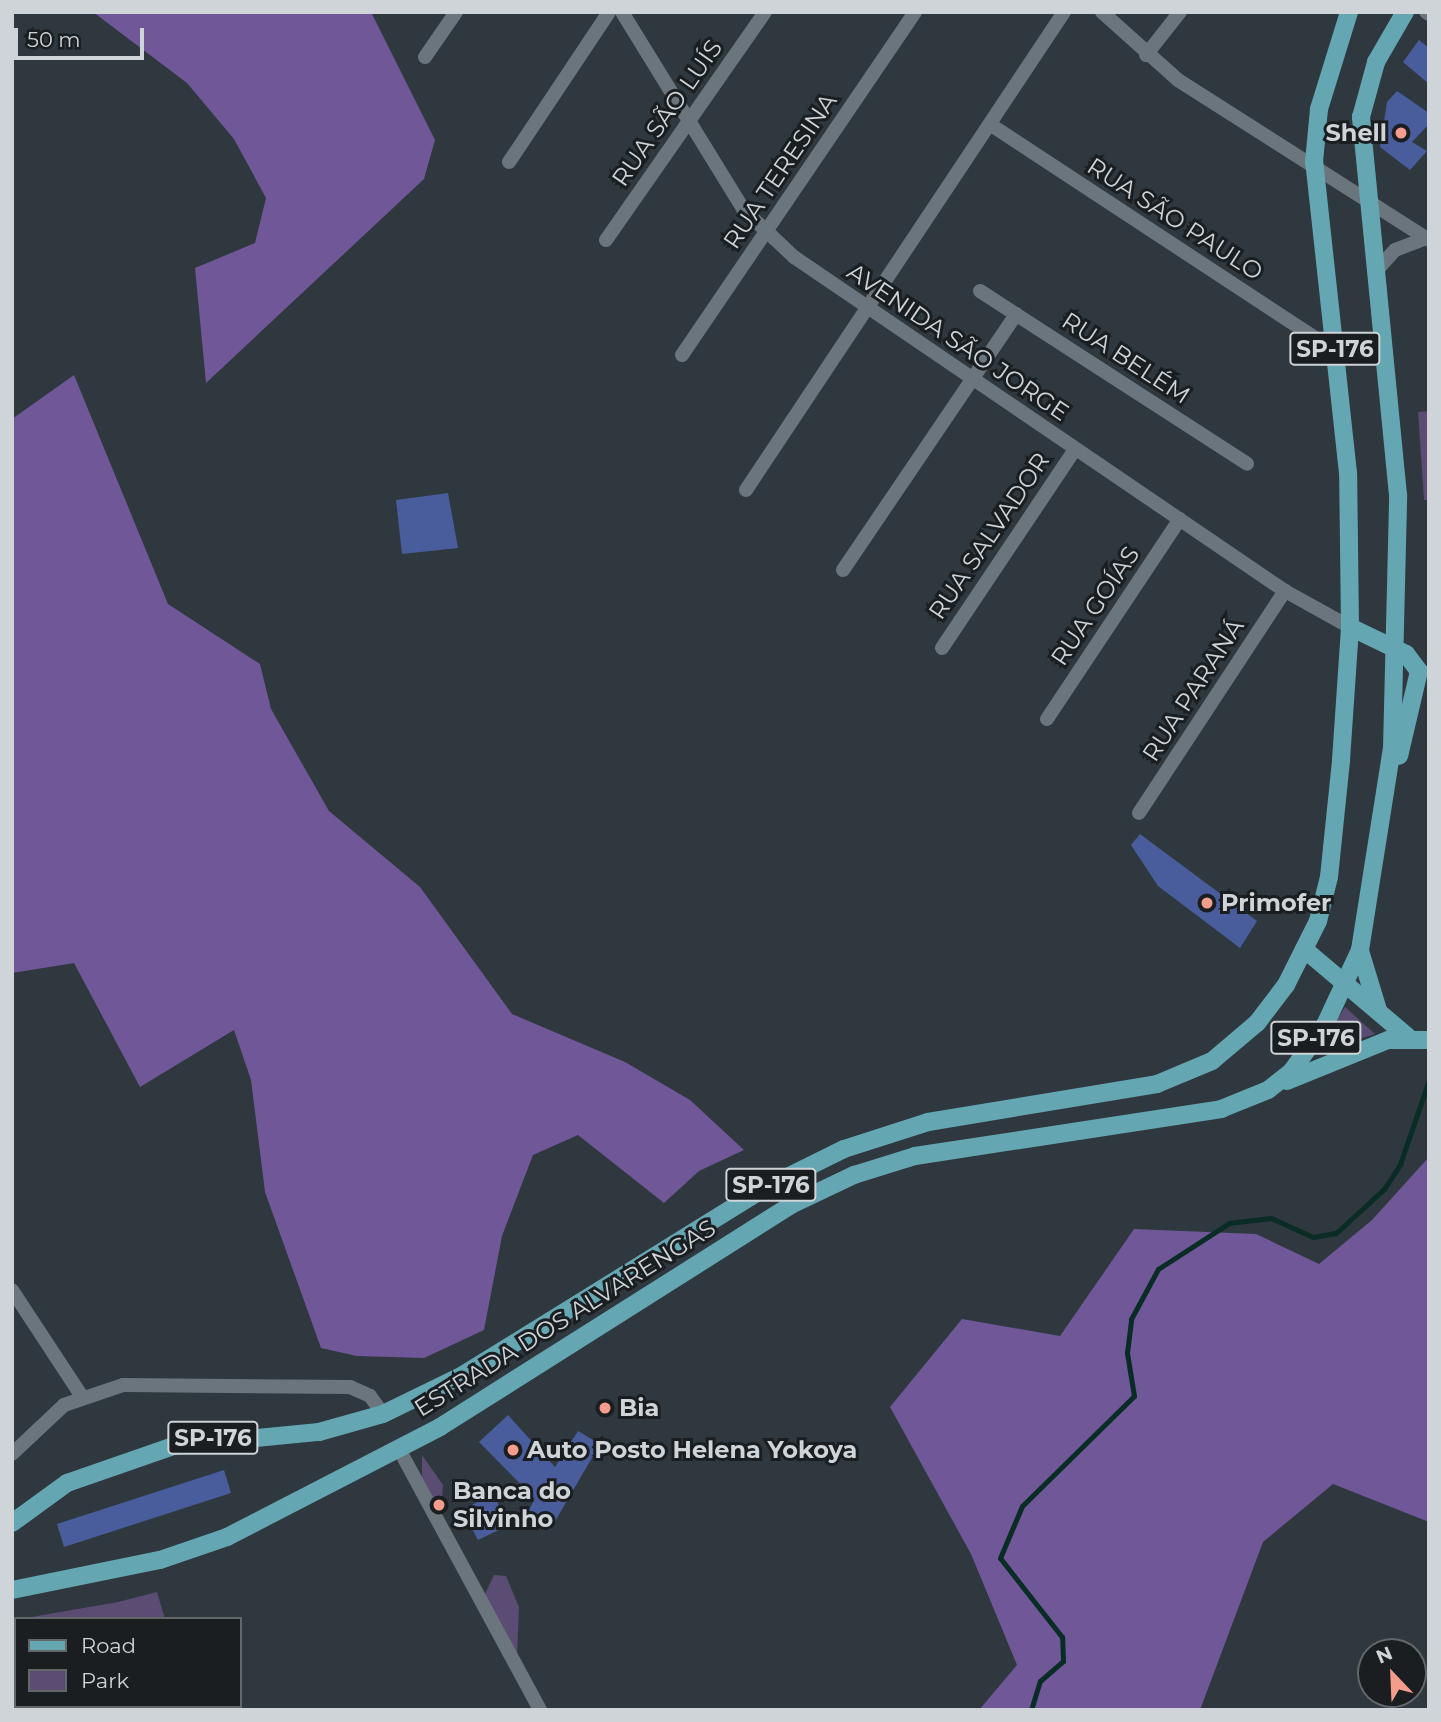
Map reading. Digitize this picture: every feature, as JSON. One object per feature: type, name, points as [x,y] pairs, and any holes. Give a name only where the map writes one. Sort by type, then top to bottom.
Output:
[{"type":"main road","name":"ESTRADA DOS ALVARENGAS","points":[[12,1523],[67,1483],[173,1446],[319,1432],[383,1415],[463,1376],[763,1189],[844,1149],[928,1122],[1157,1083],[1199,1068],[1257,1023],[1304,949],[1329,877],[1350,627],[1348,473],[1314,162],[1319,110],[1349,12]]},
{"type":"main road","name":"ESTRADA DOS ALVARENGAS","points":[[12,1590],[198,1548],[399,1449],[791,1205],[854,1175],[915,1156],[1207,1112],[1278,1085],[1308,1051],[1345,986],[1360,950],[1387,792],[1396,649],[1398,495],[1377,270],[1365,195],[1361,117],[1367,86],[1405,12]]},
{"type":"main road","points":[[1350,627],[1396,649],[1413,661],[1420,677],[1387,792]]},
{"type":"main road","points":[[1304,949],[1381,1017],[1408,1037]]},
{"type":"main road","points":[[1360,950],[1381,1017]]},
{"type":"main road","points":[[1278,1085],[1356,1050],[1408,1037],[1427,1040]]},
{"type":"street","points":[[425,57],[456,12]]},
{"type":"street","points":[[509,162],[609,12]]},
{"type":"street","name":"AVENIDA SÃO JORGE","points":[[622,12],[689,122],[765,233],[868,310],[971,380],[1285,591],[1350,627]]},
{"type":"street","name":"RUA SÃO LUÍS","points":[[606,240],[765,12]]},
{"type":"street","name":"RUA TERESINA","points":[[682,355],[915,12]]},
{"type":"street","points":[[746,490],[1064,12]]},
{"type":"street","points":[[1102,12],[1146,55],[1240,122],[1314,162],[1427,239]]},
{"type":"street","points":[[1146,55],[1180,12]]},
{"type":"street","name":"RUA SÃO PAULO","points":[[990,125],[1335,351]]},
{"type":"street","points":[[1377,270],[1395,250],[1427,239]]},
{"type":"street","name":"RUA BELÉM","points":[[980,290],[1247,464]]},
{"type":"street","points":[[843,570],[1016,314]]},
{"type":"street","name":"RUA SALVADOR","points":[[942,648],[1075,449]]},
{"type":"street","name":"RUA GOÍAS","points":[[1047,719],[1180,519]]},
{"type":"street","name":"RUA PARANÁ","points":[[1139,813],[1285,591]]},
{"type":"street","points":[[12,1290],[81,1395]]},
{"type":"street","points":[[12,1454],[43,1420],[81,1395],[143,1383],[317,1385],[362,1390],[383,1415]]},
{"type":"street","points":[[399,1449],[540,1710]]},
{"type":"green space","points":[[1429,411],[1429,500],[1424,500],[1418,412]]},
{"type":"green space","points":[[1345,1007],[1375,1034],[1318,1052]]},
{"type":"green space","points":[[422,1455],[443,1485],[441,1514],[422,1481]]},
{"type":"green space","points":[[494,1575],[506,1576],[519,1607],[517,1657],[484,1596]]},
{"type":"green space","points":[[157,1592],[164,1617],[32,1617],[118,1602]]},
{"type":"green space","points":[[31,1708],[196,1710],[33,1710]]},
{"type":"shaded area","points":[[93,12],[371,12],[435,140],[424,179],[206,383],[195,268],[255,243],[266,198],[234,139],[187,83]]},
{"type":"shaded area","points":[[74,375],[168,604],[260,664],[271,709],[329,811],[420,887],[512,1014],[625,1062],[690,1100],[744,1150],[699,1171],[664,1203],[578,1135],[533,1155],[502,1236],[484,1330],[424,1358],[357,1356],[321,1348],[265,1192],[251,1080],[234,1030],[140,1087],[74,963],[12,973],[12,419]]},
{"type":"shaded area","points":[[1429,1157],[1429,1522],[1333,1484],[1263,1542],[1200,1710],[979,1710],[1017,1665],[971,1554],[890,1407],[962,1319],[1060,1336],[1134,1229],[1256,1234],[1319,1264],[1372,1220]]},
{"type":"building","points":[[1419,40],[1429,48],[1429,84],[1403,62]]},
{"type":"building","name":"Shell","points":[[1397,91],[1429,113],[1429,124],[1412,142],[1427,151],[1410,170],[1380,147],[1387,102]]},
{"type":"building","points":[[448,493],[458,548],[402,554],[396,500]]},
{"type":"building","name":"Primofer","points":[[1140,834],[1257,921],[1240,948],[1158,886],[1131,845]]},
{"type":"building","points":[[508,1415],[555,1467],[578,1431],[600,1444],[550,1530],[525,1516],[535,1499],[479,1442]]},
{"type":"building","points":[[224,1470],[231,1493],[64,1547],[57,1524]]},
{"type":"building","name":"Auto Posto Helena Yokoya","points":[[493,1494],[509,1525],[478,1540],[462,1510]]},
{"type":"waterway","points":[[1031,1710],[1040,1681],[1063,1661],[1062,1637],[1000,1558],[1022,1506],[1134,1396],[1127,1353],[1131,1319],[1158,1269],[1229,1223],[1271,1218],[1313,1237],[1336,1233],[1384,1189],[1400,1164],[1429,1080]]},
{"type":"place","name":"Shell","points":[[1401,133]]},
{"type":"place","name":"Primofer","points":[[1207,903]]},
{"type":"place","name":"Bia","points":[[605,1408]]},
{"type":"place","name":"Auto Posto Helena Yokoya","points":[[513,1450]]},
{"type":"place","name":"Banca do Silvinho","points":[[439,1505]]}]
